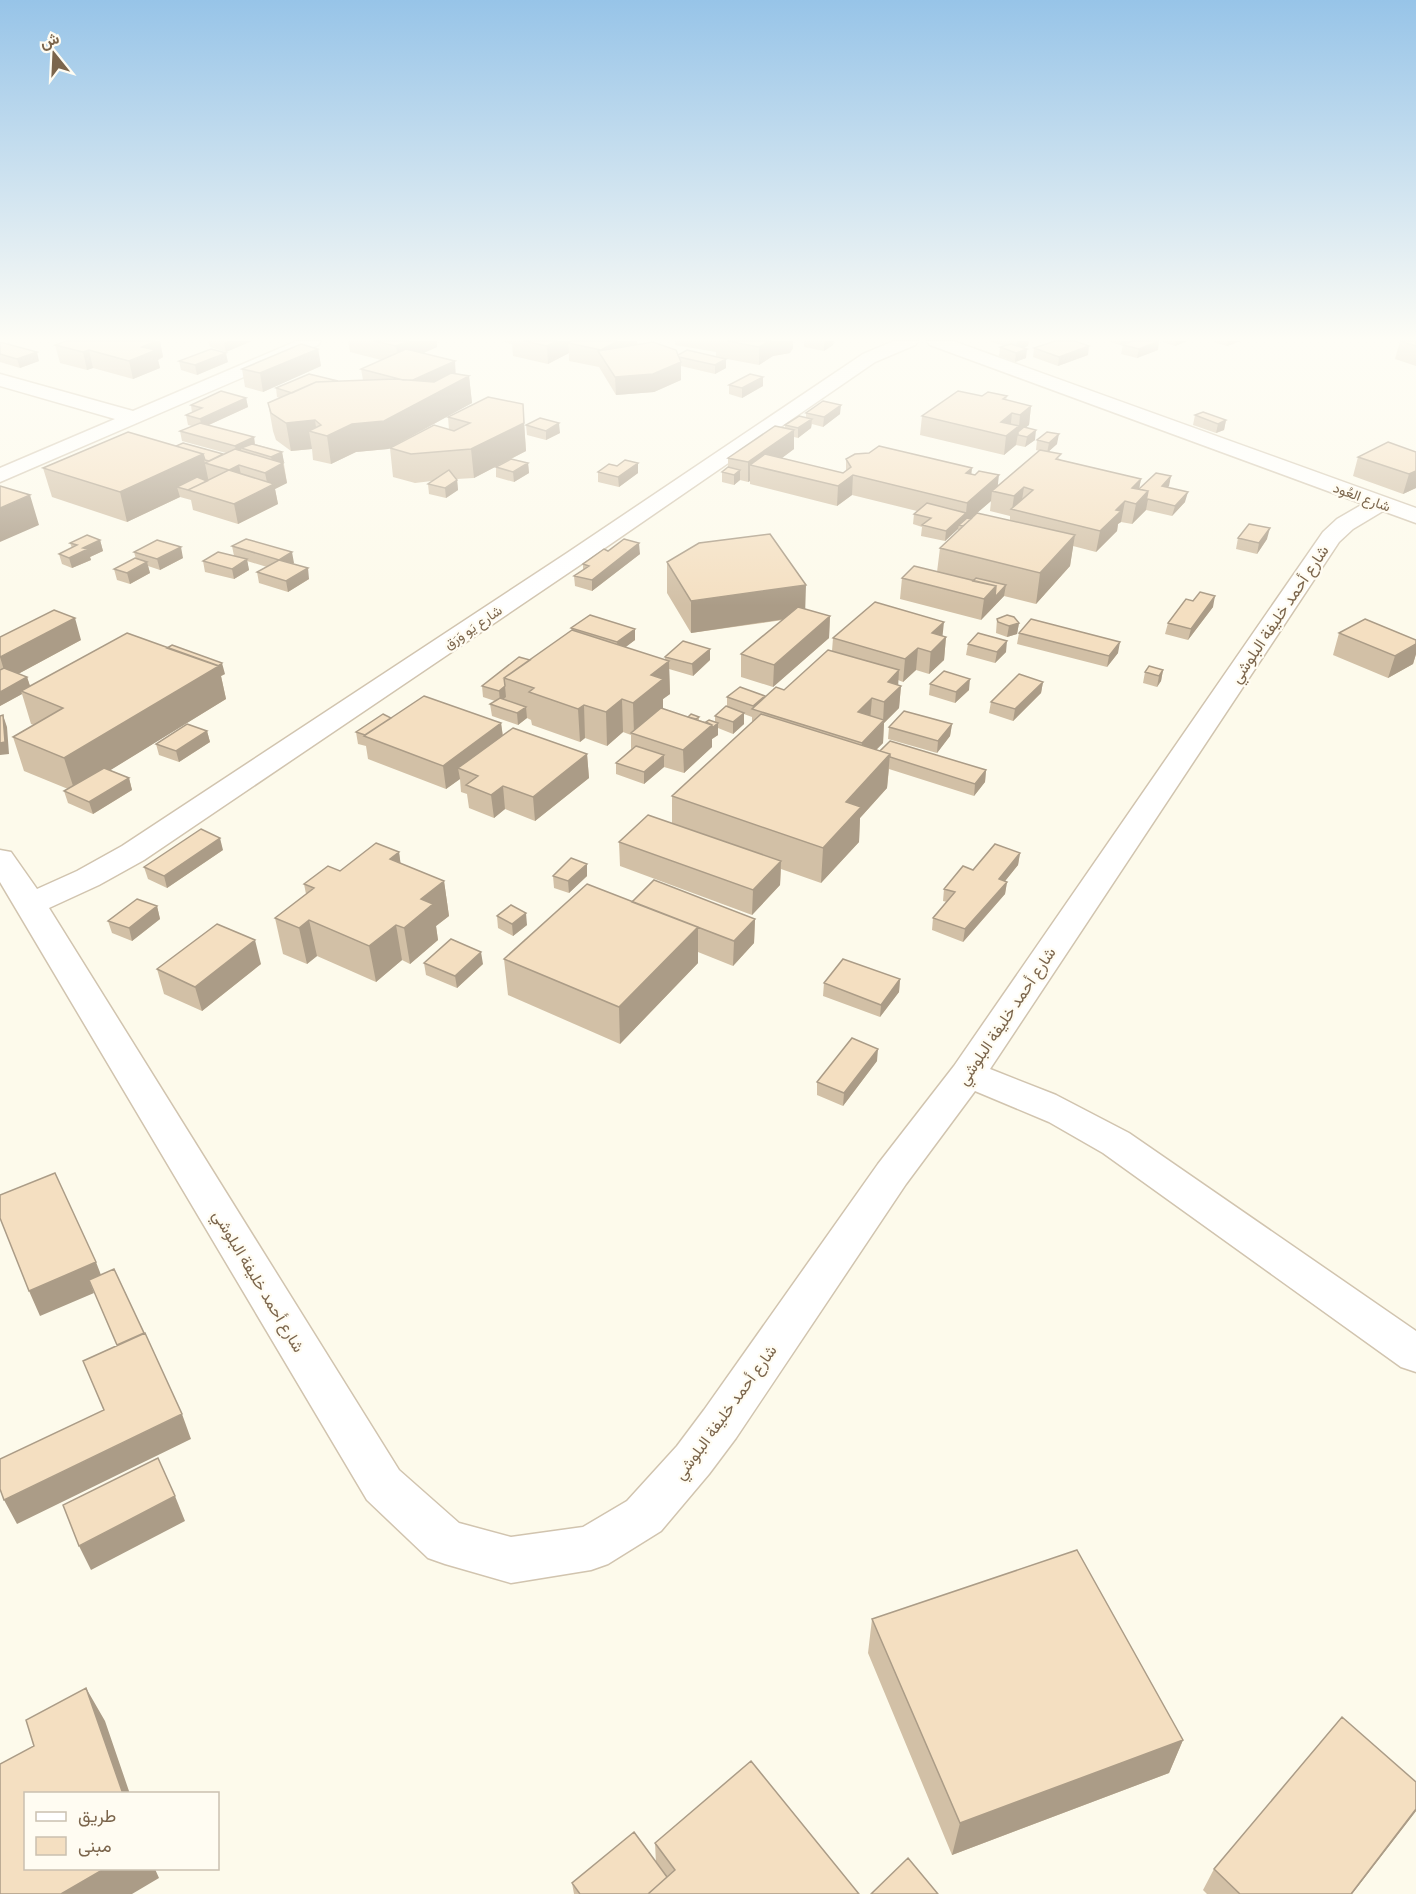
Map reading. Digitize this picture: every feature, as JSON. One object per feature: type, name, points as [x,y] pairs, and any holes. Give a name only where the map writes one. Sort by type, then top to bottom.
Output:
[{"type":"street","points":[[0,476],[108,429]]},
{"type":"street","name":"شارع يَو وَرَق","points":[[31,904],[88,878],[133,853],[764,429]]},
{"type":"street","name":"شارع العُود","points":[[1177,429],[1416,516]]},
{"type":"street","name":"شارع أحمد خليفة البلوشي","points":[[0,859],[31,904],[383,1485],[445,1542],[511,1560],[591,1548],[644,1516],[693,1460],[891,1174],[966,1075],[1331,537],[1345,524],[1380,504]]},
{"type":"street","points":[[966,1075],[1040,1101],[1079,1120],[1116,1143],[1416,1354]]},
{"type":"building","points":[[225,429],[254,437],[235,446],[180,431]]},
{"type":"building","points":[[312,429],[341,429],[327,436],[309,431]]},
{"type":"building","points":[[426,429],[511,429],[471,449],[411,454],[390,448]]},
{"type":"building","points":[[770,429],[794,430],[748,462],[728,458]]},
{"type":"building","points":[[978,429],[1015,429],[1006,436]]},
{"type":"building","points":[[1021,429],[1036,430],[1027,437],[1018,435]]},
{"type":"building","points":[[128,432],[203,454],[120,492],[43,468]]},
{"type":"building","points":[[1047,432],[1059,434],[1049,443],[1037,440]]},
{"type":"building","points":[[1388,442],[1416,452],[1416,471],[1409,474],[1358,457]]},
{"type":"building","points":[[183,443],[223,454],[209,461],[205,460],[203,454],[176,446]]},
{"type":"building","points":[[252,444],[282,452],[271,457],[241,448]]},
{"type":"building","points":[[879,446],[972,468],[966,473],[975,475],[979,471],[999,475],[967,503],[853,475],[838,486],[750,465],[765,454],[843,473],[851,467],[846,459],[855,454],[869,453]]},
{"type":"building","points":[[235,449],[283,463],[265,473],[239,465],[229,470],[205,463]]},
{"type":"building","points":[[1040,450],[1061,454],[1056,459],[1141,479],[1132,488],[1148,491],[1136,504],[1125,501],[1116,510],[1121,511],[1100,531],[1011,509],[1033,490],[1024,487],[1014,496],[992,491]]},
{"type":"building","points":[[511,459],[528,463],[513,472],[496,467]]},
{"type":"building","points":[[625,460],[638,463],[618,477],[598,472],[609,464],[617,466]]},
{"type":"building","points":[[728,467],[740,470],[734,475],[722,472]]},
{"type":"building","points":[[229,470],[274,484],[234,504],[188,490]]},
{"type":"building","points":[[449,470],[457,480],[445,488],[428,484]]},
{"type":"building","points":[[1156,473],[1171,476],[1162,486],[1188,492],[1175,506],[1148,499],[1146,501],[1148,491],[1139,489]]},
{"type":"building","points":[[197,477],[207,481],[188,490],[177,487]]},
{"type":"building","points":[[0,486],[30,495],[0,508]]},
{"type":"building","points":[[927,503],[966,513],[946,531],[922,525],[931,518],[914,514]]},
{"type":"building","points":[[977,513],[1075,535],[1040,573],[940,548]]},
{"type":"building","points":[[967,518],[971,519],[963,526],[959,525]]},
{"type":"building","points":[[1249,524],[1270,528],[1259,543],[1238,538]]},
{"type":"building","points":[[770,534],[806,585],[691,601],[667,562],[699,543]]},
{"type":"building","points":[[87,535],[100,540],[69,558],[59,554],[77,545],[70,543]]},
{"type":"building","points":[[246,539],[292,552],[279,560],[232,546]]},
{"type":"building","points":[[624,539],[639,543],[592,580],[574,576],[589,566],[583,564],[604,549],[608,551]]},
{"type":"building","points":[[157,540],[181,547],[157,559],[134,552]]},
{"type":"building","points":[[218,552],[247,559],[232,569],[203,561]]},
{"type":"building","points":[[135,558],[147,562],[127,573],[114,569]]},
{"type":"building","points":[[279,560],[308,568],[286,581],[257,572]]},
{"type":"building","points":[[914,566],[996,586],[984,599],[902,578]]},
{"type":"building","points":[[976,578],[1006,585],[995,597],[996,586],[973,581]]},
{"type":"building","points":[[1200,592],[1215,596],[1191,629],[1168,623],[1186,599],[1193,601]]},
{"type":"building","points":[[875,602],[944,622],[932,633],[946,637],[931,652],[918,648],[905,659],[833,638]]},
{"type":"building","points":[[798,607],[830,616],[774,665],[741,654]]},
{"type":"building","points":[[54,610],[75,618],[0,657],[0,637]]},
{"type":"building","points":[[590,615],[635,629],[617,642],[571,628]]},
{"type":"building","points":[[1007,615],[1014,617],[1019,623],[1009,626],[998,622],[997,619]]},
{"type":"building","points":[[1031,619],[1120,642],[1109,656],[1019,633]]},
{"type":"building","points":[[1365,619],[1416,640],[1416,644],[1395,656],[1339,633]]},
{"type":"building","points":[[572,630],[669,661],[651,675],[663,679],[633,703],[622,699],[606,712],[584,705],[578,709],[529,692],[534,688],[504,678]]},
{"type":"building","points":[[127,633],[219,666],[64,758],[13,737],[63,708],[21,691]]},
{"type":"building","points":[[978,633],[1007,641],[997,652],[968,644]]},
{"type":"building","points":[[683,641],[710,649],[692,664],[665,657]]},
{"type":"building","points":[[172,645],[222,663],[218,666],[167,648]]},
{"type":"building","points":[[828,650],[899,670],[888,682],[901,686],[884,702],[872,698],[858,712],[884,720],[862,743],[752,709],[776,687],[784,690]]},
{"type":"building","points":[[519,657],[530,660],[504,678],[505,686],[499,691],[482,686]]},
{"type":"building","points":[[1149,666],[1163,670],[1159,676],[1145,672]]},
{"type":"building","points":[[4,668],[27,677],[0,692],[0,670]]},
{"type":"building","points":[[944,671],[970,679],[956,692],[930,684]]},
{"type":"building","points":[[1019,674],[1043,682],[1015,709],[991,702]]},
{"type":"building","points":[[740,687],[765,696],[753,706],[727,697]]},
{"type":"building","points":[[424,696],[501,723],[443,766],[364,736]]},
{"type":"building","points":[[500,698],[526,707],[517,713],[490,704]]},
{"type":"building","points":[[726,706],[744,713],[733,722],[715,716]]},
{"type":"building","points":[[661,708],[712,725],[683,750],[631,733]]},
{"type":"building","points":[[904,711],[952,724],[938,741],[889,727]]},
{"type":"building","points":[[383,714],[391,718],[365,735],[356,732]]},
{"type":"building","points":[[691,714],[699,717],[696,719],[688,717]]},
{"type":"building","points":[[761,714],[890,754],[846,802],[861,807],[823,848],[672,796]]},
{"type":"building","points":[[3,715],[5,742],[0,743],[0,716]]},
{"type":"building","points":[[709,720],[718,723],[712,728],[712,725],[706,722]]},
{"type":"building","points":[[187,724],[207,731],[176,751],[156,744]]},
{"type":"building","points":[[513,728],[587,754],[533,797],[503,786],[491,795],[466,785],[478,776],[458,768]]},
{"type":"building","points":[[890,741],[986,770],[975,784],[890,757],[890,754],[880,751]]},
{"type":"building","points":[[636,746],[664,755],[644,772],[616,763]]},
{"type":"building","points":[[104,768],[129,778],[89,802],[64,791]]},
{"type":"building","points":[[648,815],[781,861],[753,890],[619,842]]},
{"type":"building","points":[[201,829],[220,838],[164,876],[144,867]]},
{"type":"building","points":[[376,843],[399,852],[390,859],[444,881],[421,899],[433,904],[404,928],[396,925],[369,946],[309,920],[299,928],[275,918],[314,888],[304,884],[328,866],[340,871]]},
{"type":"building","points":[[995,844],[1020,853],[999,879],[1007,882],[965,929],[933,918],[955,892],[944,889],[963,866],[973,870]]},
{"type":"building","points":[[571,858],[587,864],[568,881],[553,876]]},
{"type":"building","points":[[654,880],[755,919],[734,941],[632,902]]},
{"type":"building","points":[[587,884],[698,927],[619,1007],[504,959]]},
{"type":"building","points":[[137,899],[157,906],[129,928],[108,921]]},
{"type":"building","points":[[511,905],[526,913],[512,924],[497,916]]},
{"type":"building","points":[[217,924],[255,940],[195,987],[157,969]]},
{"type":"building","points":[[451,939],[481,952],[455,976],[424,963]]},
{"type":"building","points":[[843,959],[900,979],[881,1005],[824,983]]},
{"type":"building","points":[[852,1038],[878,1049],[844,1093],[817,1082]]},
{"type":"building","points":[[55,1173],[96,1262],[29,1291],[0,1218],[0,1195]]},
{"type":"building","points":[[114,1269],[144,1333],[117,1345],[89,1280]]},
{"type":"building","points":[[145,1333],[182,1414],[4,1500],[0,1489],[0,1459],[104,1410],[83,1361]]},
{"type":"building","points":[[158,1458],[175,1496],[79,1546],[63,1505]]},
{"type":"building","points":[[1077,1550],[1183,1740],[960,1823],[872,1619]]},
{"type":"building","points":[[86,1688],[122,1792],[24,1792],[24,1870],[102,1870],[61,1894],[0,1894],[0,1764],[34,1746],[26,1720]]},
{"type":"building","points":[[1342,1717],[1416,1782],[1416,1809],[1351,1894],[1240,1894],[1214,1869]]},
{"type":"building","points":[[751,1761],[859,1894],[648,1894],[675,1870],[655,1843]]},
{"type":"building","points":[[634,1832],[667,1877],[648,1894],[580,1894],[572,1883]]},
{"type":"building","points":[[908,1858],[938,1894],[871,1894]]}]
